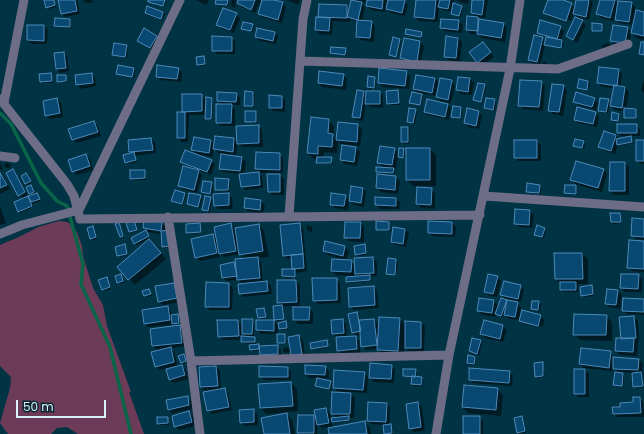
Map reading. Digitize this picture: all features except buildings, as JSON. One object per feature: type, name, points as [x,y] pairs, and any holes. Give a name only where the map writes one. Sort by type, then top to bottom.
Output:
[{"type":"street","points":[[24,0],[2,101],[68,184],[79,210],[80,219],[480,215]]},
{"type":"street","points":[[0,234],[22,225],[79,210],[180,0]]},
{"type":"street","points":[[290,216],[303,19],[307,0]]},
{"type":"street","points":[[436,434],[449,355],[510,69],[520,0]]},
{"type":"street","points":[[300,61],[510,69],[558,69],[628,44]]},
{"type":"street","points":[[0,156],[15,158]]},
{"type":"street","points":[[484,196],[644,207]]},
{"type":"street","points":[[168,217],[191,361],[200,434]]},
{"type":"street","points":[[191,361],[449,355]]},
{"type":"shaded area","points":[[59,221],[68,222],[77,232],[93,288],[103,305],[107,326],[131,392],[129,392],[144,434],[78,434],[67,427],[57,428],[51,434],[8,434],[0,423],[10,388],[11,377],[0,366],[0,245],[38,227]]},
{"type":"waterway","points":[[0,113],[11,124],[41,183],[57,201],[67,206],[83,264],[81,284],[110,347],[131,434]]}]
